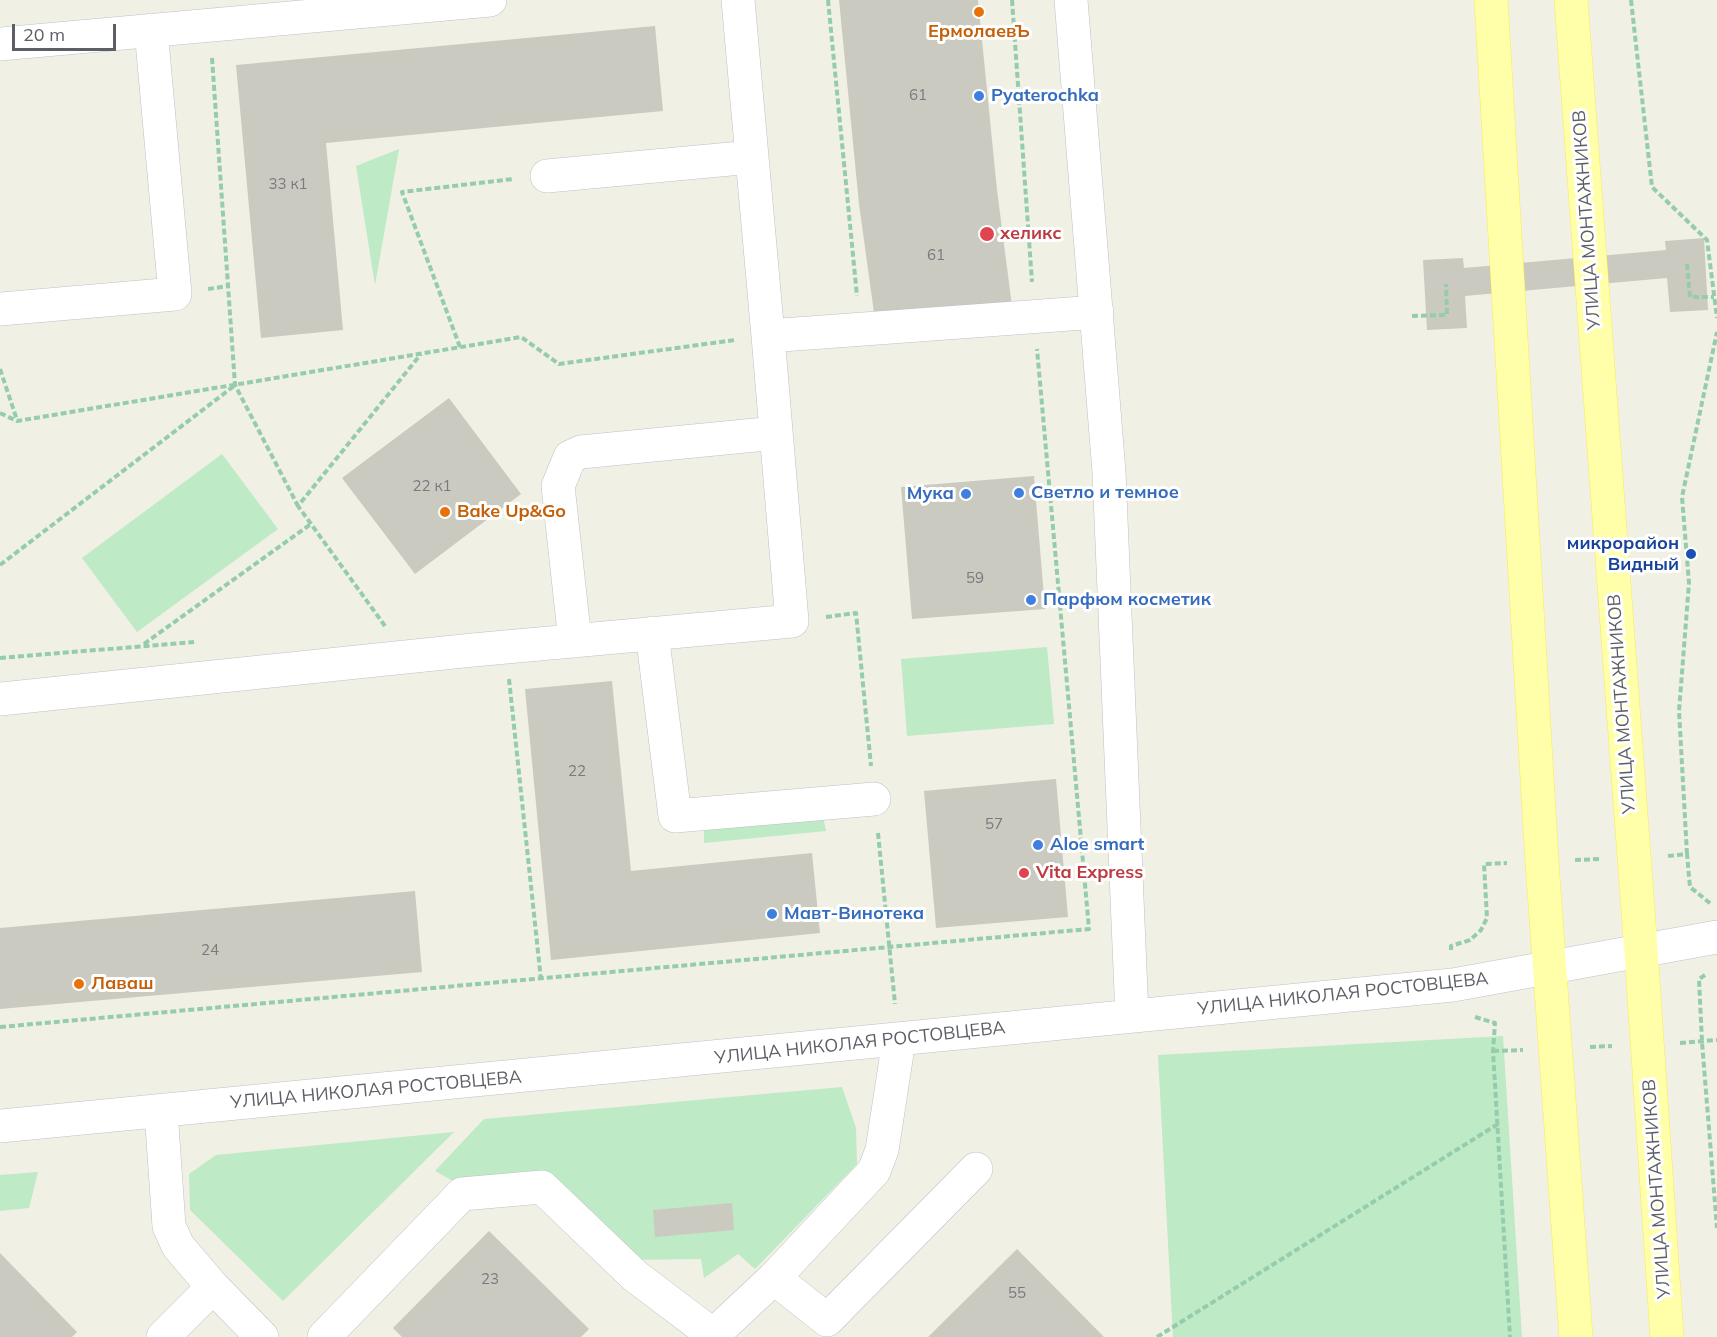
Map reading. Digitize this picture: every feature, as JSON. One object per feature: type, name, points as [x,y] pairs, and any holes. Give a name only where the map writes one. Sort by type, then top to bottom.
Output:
[{"type":"main road","points":[[1491,0],[1541,838],[1576,1337]]},
{"type":"main road","name":"УЛИЦА МОНТАЖНИКОВ","points":[[1571,0],[1667,1337]]},
{"type":"street","points":[[0,44],[160,20],[210,25],[378,5],[490,0]]},
{"type":"street","points":[[0,699],[506,647],[792,621],[738,0]]},
{"type":"street","points":[[1071,0],[1109,471],[1132,1016]]},
{"type":"street","points":[[0,309],[175,294],[160,20]]},
{"type":"street","points":[[547,176],[752,157]]},
{"type":"street","points":[[768,336],[1097,312]]},
{"type":"street","points":[[575,641],[558,486],[570,458],[581,452],[776,433]]},
{"type":"street","points":[[652,633],[675,816],[874,799]]},
{"type":"street","name":"УЛИЦА НИКОЛАЯ РОСТОВЦЕВА","points":[[0,1126],[1453,985],[1717,937]]},
{"type":"street","points":[[324,1337],[462,1194],[542,1187],[635,1276],[712,1336],[774,1278],[874,1171],[882,1150],[898,1040]]},
{"type":"street","points":[[161,1111],[169,1226],[178,1246],[213,1287],[262,1337]]},
{"type":"street","points":[[774,1278],[827,1320],[976,1169]]},
{"type":"street","points":[[164,1337],[213,1287]]},
{"type":"path","points":[[828,0],[860,329]]},
{"type":"path","points":[[0,1027],[1089,929],[1034,317],[1012,0]]},
{"type":"path","points":[[1631,0],[1652,188],[1707,240],[1717,318]]},
{"type":"path","points":[[210,25],[235,385],[298,506],[388,631]]},
{"type":"path","points":[[460,347],[402,192],[547,176]]},
{"type":"path","points":[[1688,264],[1690,297],[1714,297]]},
{"type":"path","points":[[1412,316],[1447,315],[1446,284]]},
{"type":"path","points":[[1687,855],[1678,711],[1689,583],[1682,497],[1717,332]]},
{"type":"path","points":[[0,413],[18,421],[521,337],[559,364],[768,336]]},
{"type":"path","points":[[298,506],[422,354]]},
{"type":"path","points":[[0,369],[18,421]]},
{"type":"path","points":[[0,565],[235,385]]},
{"type":"path","points":[[143,645],[311,524]]},
{"type":"path","points":[[506,647],[541,980]]},
{"type":"path","points":[[1708,973],[1699,979],[1717,1228]]},
{"type":"path","points":[[1510,1337],[1493,1052],[1717,1040]]},
{"type":"path","points":[[1157,1337],[1498,1124]]},
{"type":"green space","points":[[399,149],[375,285],[356,166]]},
{"type":"green space","points":[[222,454],[278,529],[137,632],[82,558]]},
{"type":"green space","points":[[1047,647],[1054,724],[907,736],[901,659]]},
{"type":"green space","points":[[822,811],[826,831],[704,843],[704,821]]},
{"type":"green space","points":[[1503,1036],[1522,1337],[1173,1337],[1158,1055]]},
{"type":"green space","points":[[842,1087],[856,1128],[857,1164],[755,1269],[738,1254],[704,1278],[701,1259],[627,1260],[621,1242],[553,1175],[462,1186],[435,1171],[484,1119]]},
{"type":"green space","points":[[454,1132],[283,1301],[190,1210],[189,1174],[216,1155]]},
{"type":"green space","points":[[38,1172],[29,1208],[0,1211],[0,1175]]},
{"type":"building","points":[[839,0],[978,0],[997,190],[1012,306],[875,320],[859,204]]},
{"type":"building","points":[[655,26],[663,111],[326,143],[343,330],[261,338],[236,65]]},
{"type":"building","points":[[1704,238],[1708,310],[1670,312],[1667,278],[1465,296],[1467,328],[1427,330],[1423,260],[1463,258],[1464,268],[1666,250],[1665,241]]},
{"type":"building","points":[[449,398],[521,494],[415,574],[342,478]]},
{"type":"building","points":[[1034,476],[1045,609],[912,619],[901,487]]},
{"type":"building","points":[[612,681],[631,871],[812,853],[820,933],[551,960],[525,689]]},
{"type":"building","points":[[1056,779],[1068,917],[936,928],[924,791]]},
{"type":"building","points":[[415,891],[422,972],[0,1009],[0,928]]},
{"type":"building","points":[[732,1203],[734,1230],[655,1237],[653,1210]]},
{"type":"building","points":[[489,1231],[589,1329],[581,1337],[402,1337],[393,1328]]},
{"type":"building","points":[[1017,1249],[1104,1337],[928,1337]]},
{"type":"building","points":[[0,1253],[77,1332],[72,1337],[0,1337]]},
{"type":"place","name":"ЕрмолаевЪ","points":[[979,12]]},
{"type":"place","name":"Pyaterochka","points":[[979,96]]},
{"type":"place","name":"хеликс","points":[[987,234]]},
{"type":"place","name":"Светло и темное","points":[[1019,493]]},
{"type":"place","name":"Мука","points":[[966,494]]},
{"type":"place","name":"Bake Up&Go","points":[[445,512]]},
{"type":"place","name":"микрорайон Видный","points":[[1691,554]]},
{"type":"place","name":"Парфюм косметик","points":[[1031,600]]},
{"type":"place","name":"Aloe smart","points":[[1038,845]]},
{"type":"place","name":"Vita Express","points":[[1024,873]]},
{"type":"place","name":"Мавт-Винотека","points":[[772,914]]},
{"type":"place","name":"Лаваш","points":[[79,984]]}]
